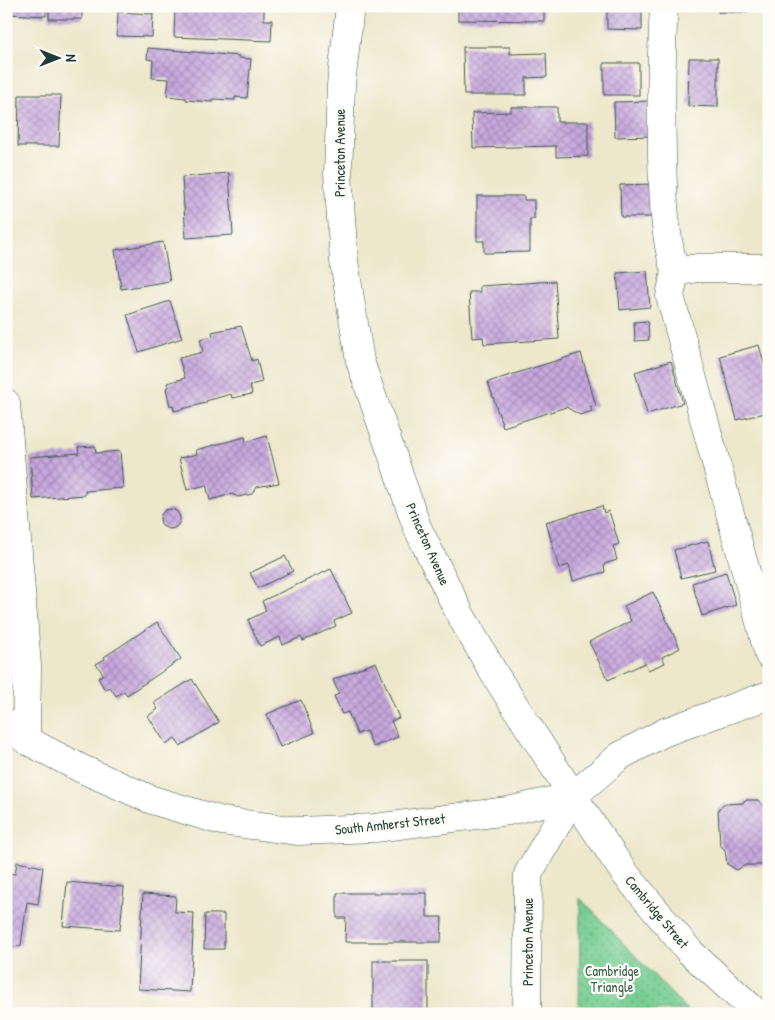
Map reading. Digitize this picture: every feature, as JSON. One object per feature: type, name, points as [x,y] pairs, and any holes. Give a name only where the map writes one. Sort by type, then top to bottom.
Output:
[{"type":"street","name":"Princeton Avenue","points":[[350,6],[341,85],[338,174],[344,261],[360,361],[417,527],[460,614],[495,675],[573,796],[528,874],[527,1014]]},
{"type":"street","points":[[664,6],[660,76],[663,199],[667,243],[675,272],[670,296],[769,654]]},
{"type":"street","points":[[675,272],[697,268],[769,268]]},
{"type":"street","points":[[6,403],[27,666],[16,731]]},
{"type":"street","name":"South Amherst Street","points":[[16,731],[82,769],[152,800],[222,821],[298,832],[375,828],[508,811],[573,796],[620,756],[664,732],[769,694]]},
{"type":"street","name":"Cambridge Street","points":[[573,796],[623,871],[690,952],[758,1014]]},
{"type":"green space","name":"Cambridge Triangle","points":[[580,898],[687,1010],[579,1013]]},
{"type":"building","points":[[6,6],[46,6],[46,16],[6,14]]},
{"type":"building","points":[[49,6],[82,6],[82,19],[49,19]]},
{"type":"building","points":[[175,6],[264,6],[264,20],[272,20],[271,41],[174,37]]},
{"type":"building","points":[[458,6],[544,6],[544,21],[458,20]]},
{"type":"building","points":[[607,6],[642,6],[642,30],[607,29]]},
{"type":"building","points":[[719,6],[748,6],[748,12],[718,12]]},
{"type":"building","points":[[118,12],[153,14],[152,37],[117,36]]},
{"type":"building","points":[[463,47],[510,47],[510,54],[546,53],[547,77],[526,78],[526,95],[464,95]]},
{"type":"building","points":[[148,48],[239,56],[239,58],[251,59],[247,98],[235,97],[235,100],[213,99],[212,102],[167,96],[169,79],[152,78],[153,60],[147,59]]},
{"type":"building","points":[[689,58],[718,58],[718,107],[688,106]]},
{"type":"building","points":[[604,63],[639,63],[639,95],[604,95]]},
{"type":"building","points":[[19,95],[61,95],[59,146],[18,146]]},
{"type":"building","points":[[653,101],[654,136],[615,137],[614,102]]},
{"type":"building","points":[[511,107],[557,107],[557,122],[588,122],[588,156],[556,157],[556,146],[473,148],[472,113],[511,112]]},
{"type":"building","points":[[229,173],[233,235],[186,238],[182,177]]},
{"type":"building","points":[[652,184],[653,217],[621,217],[620,185]]},
{"type":"building","points":[[477,196],[524,196],[524,200],[534,200],[534,219],[530,219],[530,252],[484,253],[484,241],[477,241]]},
{"type":"building","points":[[163,242],[170,281],[121,289],[115,250]]},
{"type":"building","points":[[647,271],[650,307],[620,310],[617,273]]},
{"type":"building","points":[[555,281],[559,339],[484,344],[483,337],[472,338],[469,292],[480,292],[480,286]]},
{"type":"building","points":[[170,301],[182,338],[139,352],[127,315]]},
{"type":"building","points":[[648,321],[649,340],[635,341],[634,322]]},
{"type":"building","points":[[241,326],[252,361],[257,359],[262,382],[250,385],[252,394],[232,398],[231,394],[174,411],[173,405],[170,406],[166,388],[169,387],[167,383],[185,378],[179,358],[203,352],[200,339],[213,336],[212,332]]},
{"type":"building","points":[[759,345],[769,382],[769,412],[737,420],[720,356]]},
{"type":"building","points":[[581,353],[596,406],[590,407],[592,411],[580,415],[566,407],[503,427],[488,382]]},
{"type":"building","points":[[671,361],[683,403],[647,414],[635,372]]},
{"type":"building","points":[[267,436],[279,483],[256,487],[252,494],[238,497],[232,494],[210,500],[206,485],[187,490],[179,458],[197,454],[196,450],[245,437],[246,442]]},
{"type":"building","points":[[95,446],[96,453],[120,451],[123,488],[85,491],[85,495],[33,499],[30,457],[79,453],[78,447]]},
{"type":"building","points":[[602,506],[604,513],[609,511],[619,544],[613,546],[617,560],[604,564],[605,572],[573,581],[569,565],[559,568],[546,522]]},
{"type":"building","points":[[170,509],[177,512],[180,519],[177,526],[170,529],[163,526],[160,519],[163,512]]},
{"type":"building","points":[[708,541],[715,570],[681,578],[674,550]]},
{"type":"building","points":[[285,556],[293,571],[258,588],[250,573]]},
{"type":"building","points":[[331,569],[352,613],[334,621],[336,626],[303,641],[301,637],[283,645],[280,637],[260,646],[248,620],[266,611],[262,601]]},
{"type":"building","points":[[726,572],[736,605],[702,616],[692,583]]},
{"type":"building","points":[[653,592],[680,648],[662,657],[665,663],[648,670],[645,663],[608,680],[589,642],[631,621],[624,606]]},
{"type":"building","points":[[157,622],[181,659],[127,695],[124,691],[116,696],[110,687],[105,690],[98,678],[103,674],[96,664]]},
{"type":"building","points":[[376,662],[399,718],[391,721],[398,737],[373,747],[366,731],[357,734],[348,712],[342,714],[334,696],[339,694],[333,680]]},
{"type":"building","points":[[192,679],[219,722],[180,746],[175,738],[166,744],[148,716],[158,709],[154,703]]},
{"type":"building","points":[[301,700],[314,733],[280,747],[267,714]]},
{"type":"building","points":[[745,800],[758,800],[763,805],[769,804],[769,865],[745,865],[737,870],[727,864],[725,850],[720,845],[718,810],[725,804],[743,803]]},
{"type":"building","points":[[17,862],[43,867],[38,904],[27,902],[21,945],[6,950],[6,873],[15,874]]},
{"type":"building","points":[[67,882],[124,887],[120,930],[63,926]]},
{"type":"building","points":[[337,893],[427,893],[427,917],[442,917],[441,942],[345,942],[346,918],[337,918]]},
{"type":"building","points":[[143,894],[176,896],[175,912],[194,913],[190,992],[138,989]]},
{"type":"building","points":[[205,914],[224,914],[224,949],[204,949]]},
{"type":"building","points":[[373,961],[428,961],[428,1014],[373,1014]]}]
